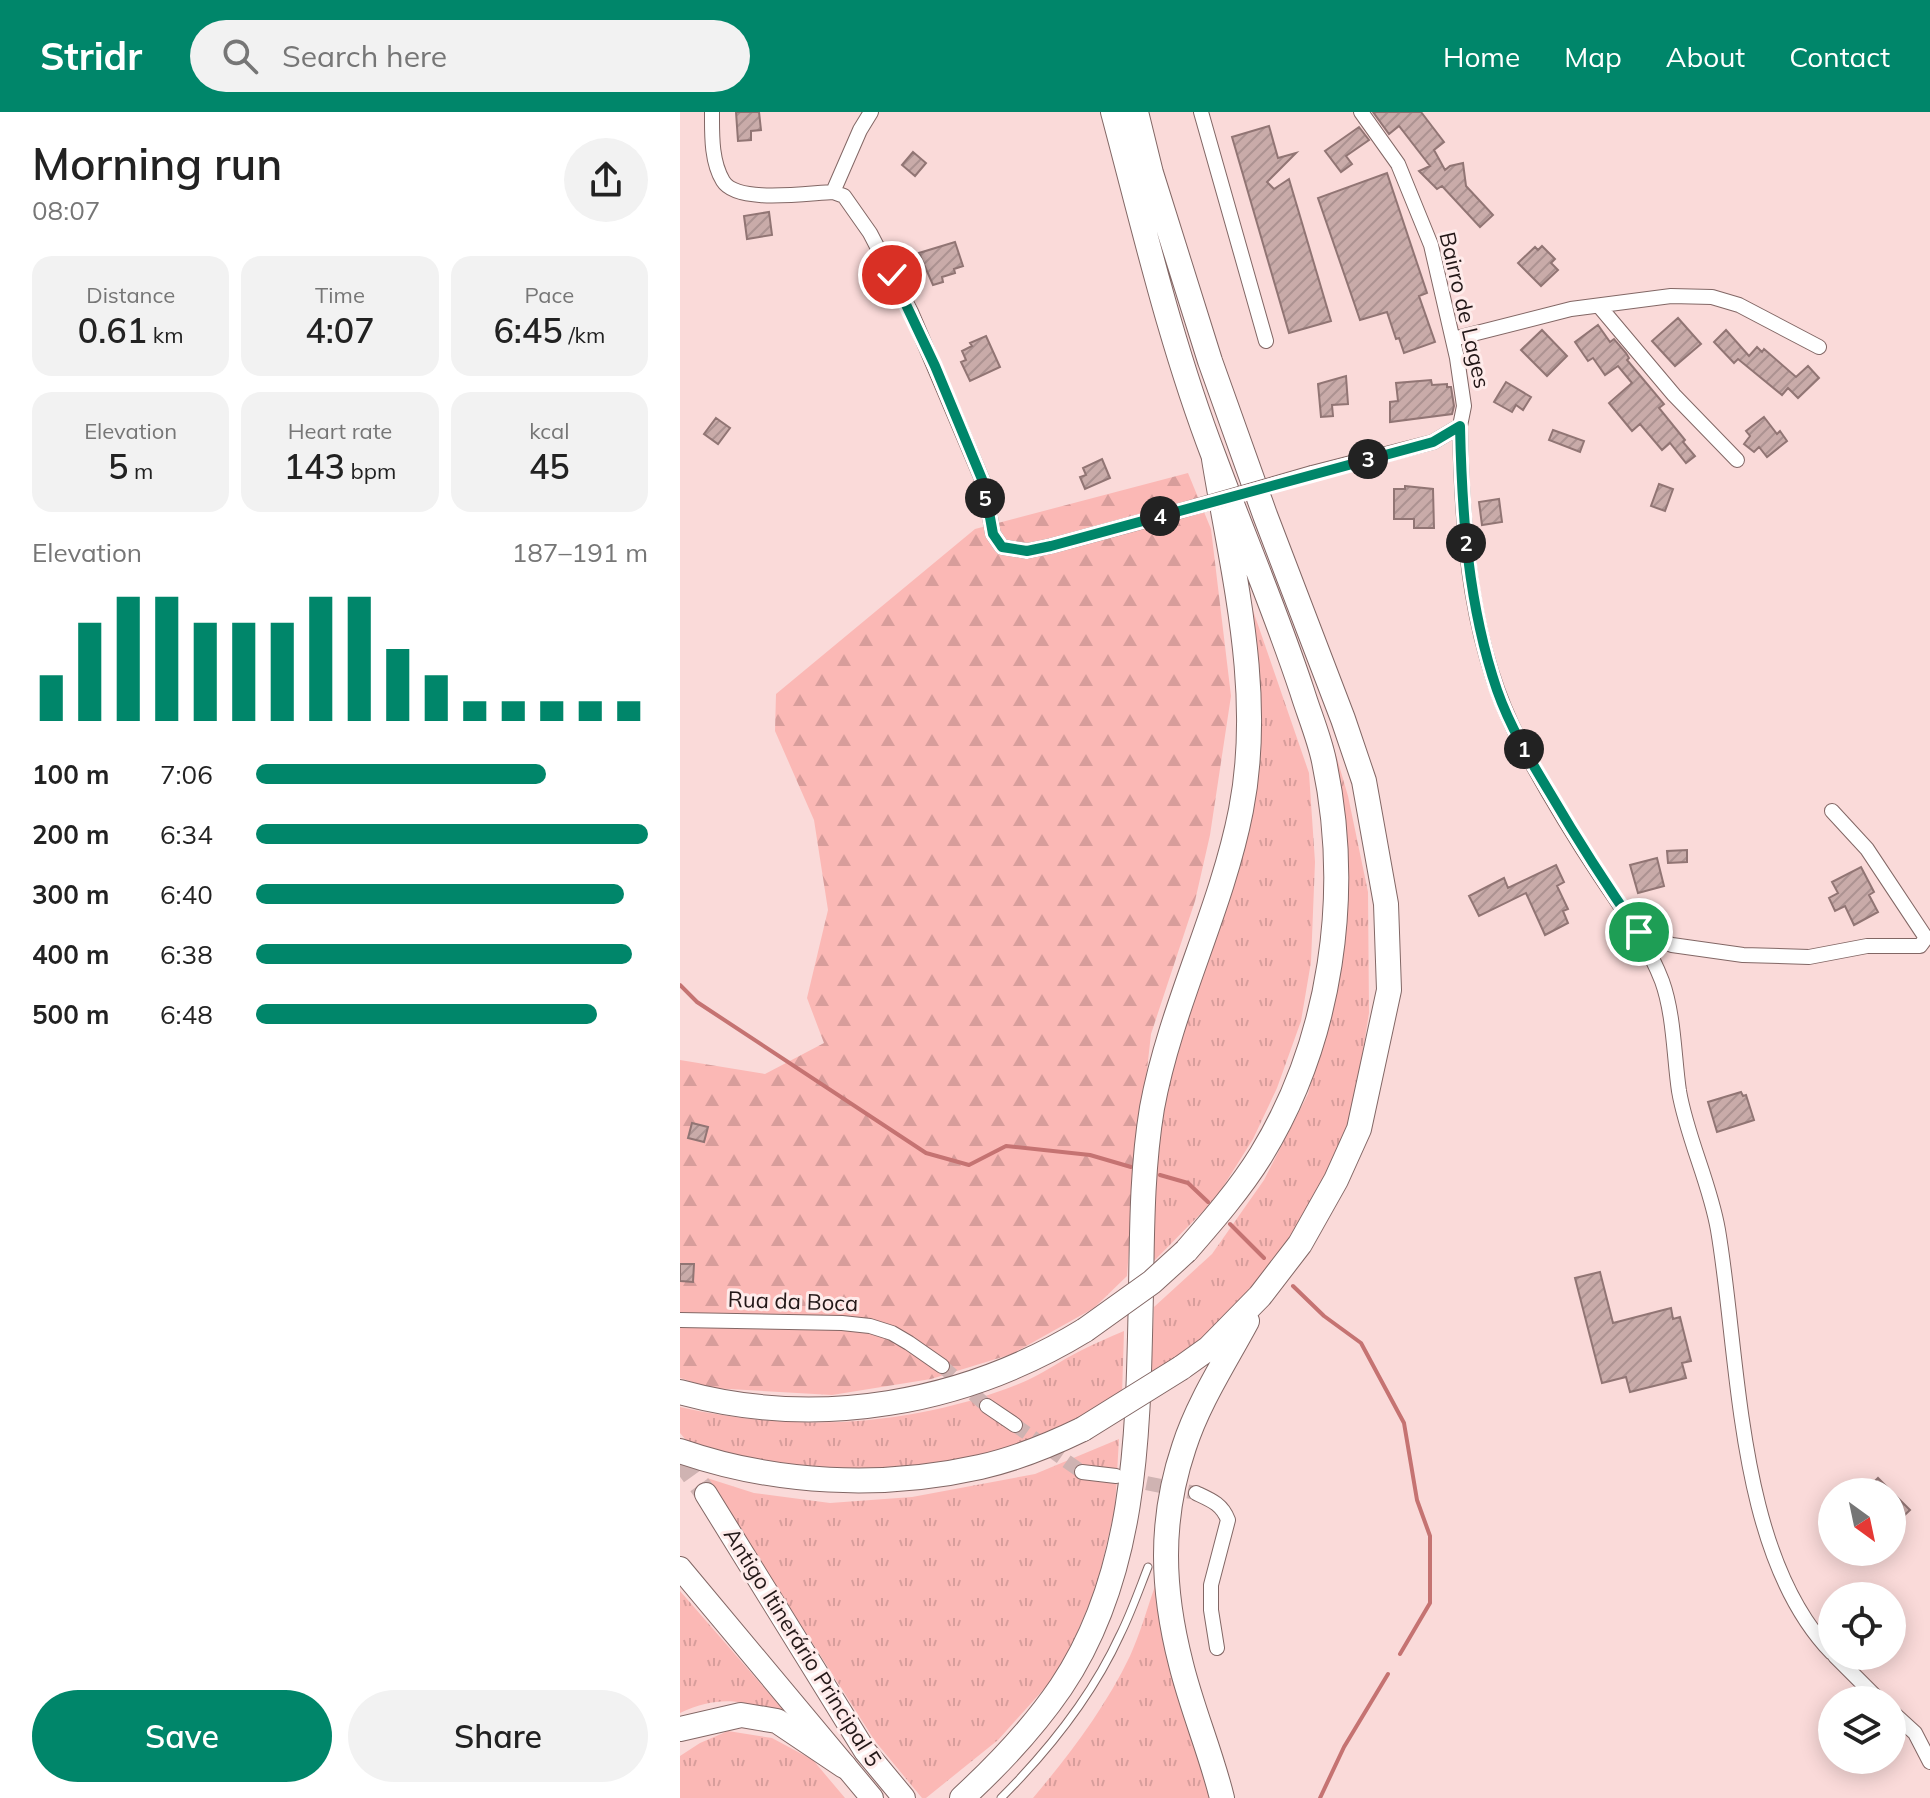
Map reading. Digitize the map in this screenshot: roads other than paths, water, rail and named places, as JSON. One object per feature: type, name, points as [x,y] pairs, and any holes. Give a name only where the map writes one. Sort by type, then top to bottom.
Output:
[{"type":"highway","points":[[680,1392],[705,1399],[774,1409],[842,1410],[903,1401],[956,1389],[1008,1370],[1085,1330],[1152,1282],[1186,1251],[1225,1205],[1261,1156],[1287,1107],[1309,1055],[1324,999],[1332,943],[1337,851],[1323,760],[1285,640],[1214,459],[1160,295],[1113,112]]},
{"type":"highway","points":[[680,1451],[739,1469],[796,1478],[860,1480],[915,1477],[980,1467],[1037,1450],[1083,1429],[1209,1348],[1260,1296],[1300,1244],[1336,1180],[1359,1129],[1389,990],[1386,904],[1364,781],[1210,361],[1151,173],[1136,112]]},
{"type":"highway","points":[[968,1793],[1025,1733],[1062,1686],[1093,1628],[1116,1565],[1129,1505],[1140,1345],[1144,1192],[1152,1108],[1175,1021],[1223,885],[1242,807],[1250,730],[1246,645],[1214,459]]},
{"type":"highway","points":[[1222,1798],[1181,1665],[1167,1603],[1164,1549],[1184,1446],[1214,1380],[1260,1296]]},
{"type":"highway","name":"Antigo Itinerário Principal 5","points":[[706,1494],[865,1751],[904,1798]]},
{"type":"highway","name":"Antigo Itinerário Principal 5","points":[[680,1568],[872,1798]]},
{"type":"highway","points":[[680,1729],[741,1715],[777,1721],[844,1766]]},
{"type":"street","points":[[712,112],[714,157],[723,181],[733,191],[750,195],[833,192],[844,196],[870,233],[911,312],[984,484],[993,534],[1002,547],[1027,551],[1051,546],[1433,442],[1460,426]]},
{"type":"street","points":[[833,192],[871,112]]},
{"type":"street","points":[[1201,112],[1266,341]]},
{"type":"street","name":"Bairro de Lages","points":[[1361,112],[1398,164],[1431,245],[1453,339],[1464,406],[1460,426],[1462,512],[1472,596],[1498,691],[1523,748],[1598,873],[1639,932],[1663,983],[1680,1095],[1718,1229],[1735,1380],[1759,1505],[1785,1587],[1818,1638]]},
{"type":"street","points":[[1453,339],[1571,309],[1671,296],[1712,297],[1739,305],[1819,347]]},
{"type":"street","points":[[1599,306],[1674,395],[1737,460]]},
{"type":"street","points":[[1639,932],[1672,945],[1743,955],[1809,957],[1867,946],[1920,946],[1926,938],[1867,849],[1832,811]]},
{"type":"street","name":"Rua da Boca","points":[[680,1320],[870,1326],[901,1338],[942,1366]]},
{"type":"street","points":[[987,1406],[1015,1425]]},
{"type":"street","points":[[1082,1472],[1116,1476]]},
{"type":"street","points":[[1196,1493],[1216,1503],[1224,1510],[1228,1520],[1211,1585],[1217,1648]]},
{"type":"street","name":"Bairro de Lages","points":[[1848,1670],[1865,1686]]},
{"type":"street","points":[[1906,1725],[1915,1733],[1930,1762]]},
{"type":"lane","points":[[1001,1798],[1053,1740],[1092,1686],[1120,1636],[1148,1567]]},
{"type":"waterway","points":[[680,985],[697,1002],[926,1153],[969,1165],[1006,1146],[1090,1155],[1131,1167]]},
{"type":"waterway","points":[[1160,1175],[1188,1183],[1208,1202]]},
{"type":"waterway","points":[[1230,1224],[1264,1258]]},
{"type":"waterway","points":[[1293,1286],[1324,1316],[1361,1343],[1404,1423],[1417,1500],[1430,1536],[1430,1603],[1400,1654]]},
{"type":"waterway","points":[[1320,1798],[1344,1747],[1388,1674]]},
{"type":"tunnel","points":[[942,1366],[987,1406]]},
{"type":"tunnel","points":[[1015,1425],[1082,1472]]},
{"type":"tunnel","points":[[680,1458],[706,1494]]},
{"type":"tunnel","points":[[1126,1479],[1196,1493]]}]
